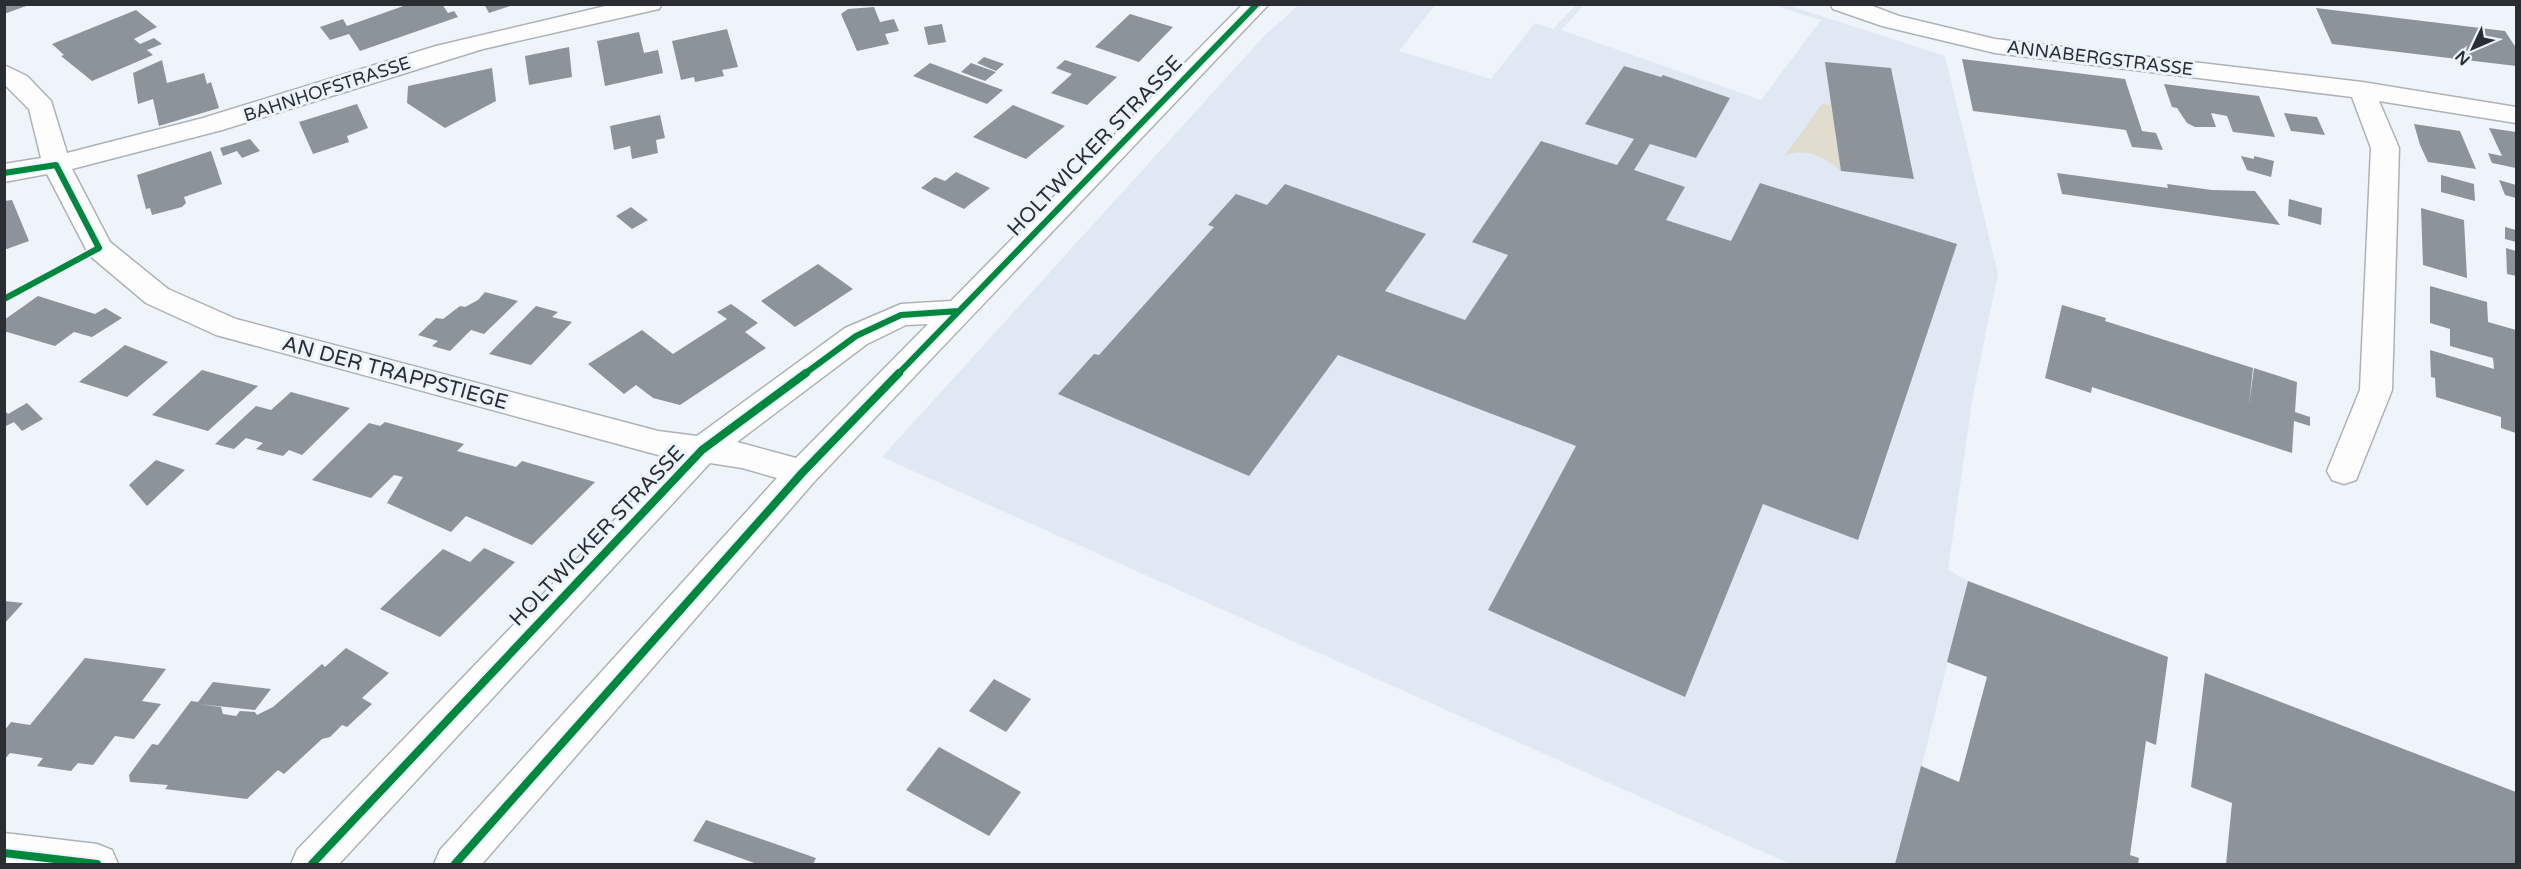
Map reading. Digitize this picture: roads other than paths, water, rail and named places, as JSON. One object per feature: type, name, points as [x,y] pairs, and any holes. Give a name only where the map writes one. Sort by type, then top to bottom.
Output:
[{"type":"street","name":"BAHNHOFSTRASSE","points":[[4,173],[56,165],[236,118],[418,59],[494,38],[650,4]]},
{"type":"street","name":"HOLTWICKER STRASSE","points":[[455,864],[802,473],[1257,4]]},
{"type":"street","name":"ANNABERGSTRASSE","points":[[1842,4],[1891,21],[1995,45],[2362,90],[2517,115]]},
{"type":"street","name":"AN DER TRAPPSTIEGE","points":[[4,73],[18,81],[42,107],[56,165],[99,248],[157,296],[227,327],[658,444],[742,455],[802,473]]},
{"type":"street","points":[[2344,471],[2376,390],[2385,148],[2362,90]]},
{"type":"street","name":"HOLTWICKER STRASSE","points":[[312,864],[702,450],[856,336],[901,315],[959,311]]},
{"type":"street","points":[[4,853],[97,864]]}]
